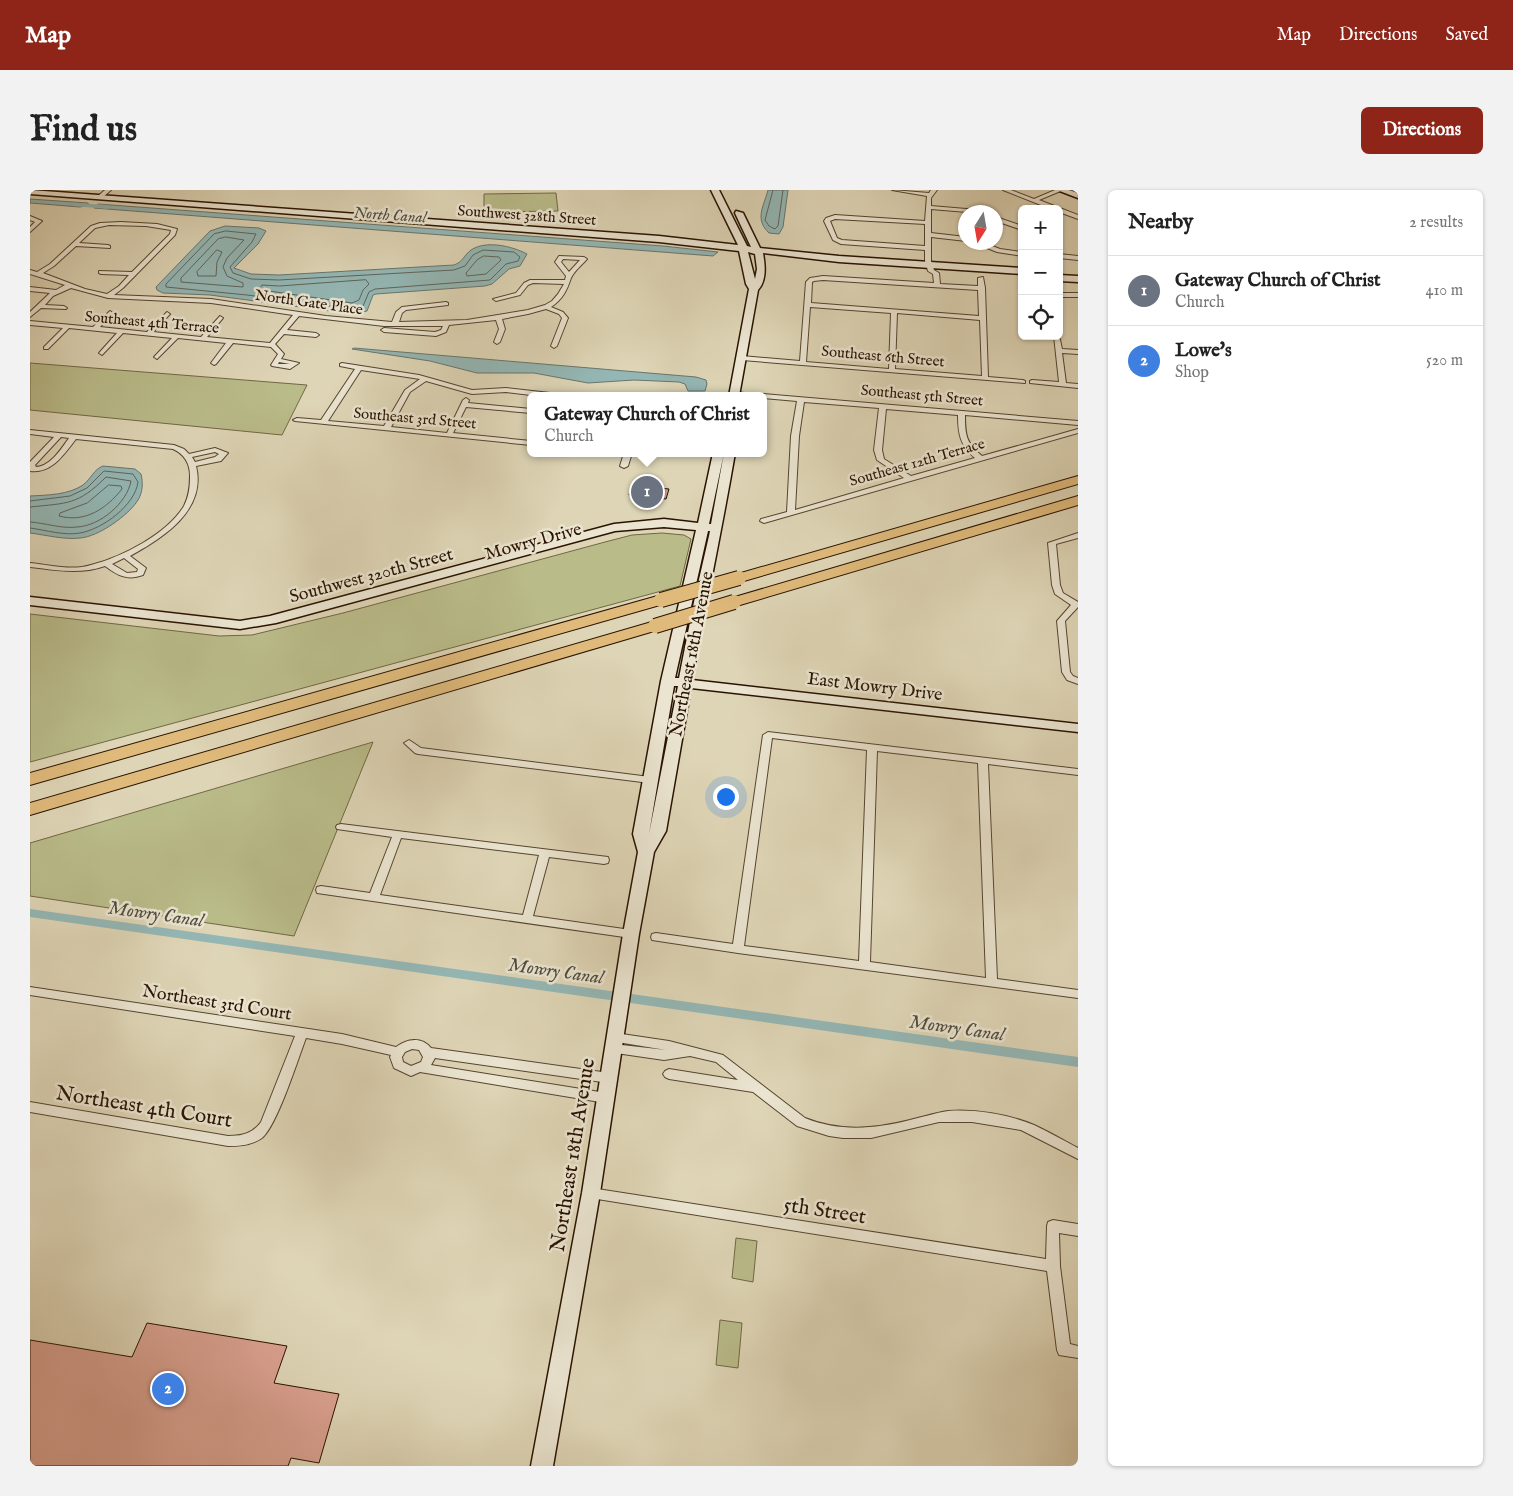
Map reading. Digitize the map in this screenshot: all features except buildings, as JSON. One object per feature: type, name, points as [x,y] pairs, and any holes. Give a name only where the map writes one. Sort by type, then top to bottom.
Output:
[{"type":"highway","points":[[30,778],[739,578],[1078,480]]},
{"type":"highway","points":[[30,809],[158,773],[1078,500]]},
{"type":"highway","points":[[30,816],[117,790],[158,773]]},
{"type":"street","points":[[100,197],[108,190]]},
{"type":"street","points":[[715,190],[745,253],[751,284],[754,289]]},
{"type":"street","points":[[895,190],[930,195]]},
{"type":"street","points":[[926,284],[926,273],[930,268],[928,248],[930,195],[934,190]]},
{"type":"street","points":[[1006,190],[1048,205]]},
{"type":"street","points":[[1032,199],[1049,190]]},
{"type":"street","points":[[1032,199],[1061,190],[1078,196]]},
{"type":"street","name":"Southwest 328th Street","points":[[30,192],[577,235],[759,255],[839,259],[1018,275]]},
{"type":"street","name":"Southwest 328th Street","points":[[30,196],[577,235]]},
{"type":"street","points":[[727,212],[735,207],[759,255],[758,285],[754,289],[735,392]]},
{"type":"street","points":[[929,207],[958,210]]},
{"type":"street","points":[[1063,211],[1078,217]]},
{"type":"street","points":[[928,248],[841,242],[834,239],[827,221],[835,217],[929,223]]},
{"type":"street","points":[[30,218],[39,220],[30,230]]},
{"type":"street","points":[[1003,221],[1018,226]]},
{"type":"street","points":[[38,274],[52,266],[93,227],[103,223],[173,229],[175,231],[173,234],[134,274],[108,296]]},
{"type":"street","points":[[929,235],[958,238]]},
{"type":"street","points":[[75,244],[108,247]]},
{"type":"street","points":[[996,250],[1018,253]]},
{"type":"street","points":[[745,253],[759,255]]},
{"type":"street","points":[[1063,256],[1078,258]]},
{"type":"street","points":[[930,268],[936,273],[937,285]]},
{"type":"street","name":"Southwest 328th Street","points":[[930,268],[1018,271]]},
{"type":"street","name":"North Gate Place","points":[[30,272],[68,286],[108,296],[148,300],[211,301],[375,323],[447,323],[498,318],[547,307]]},
{"type":"street","points":[[101,272],[134,274]]},
{"type":"street","points":[[1063,274],[1078,275]]},
{"type":"street","points":[[803,363],[808,282],[816,278],[982,288]]},
{"type":"street","points":[[981,278],[985,378]]},
{"type":"street","points":[[1063,278],[1078,279]]},
{"type":"street","points":[[496,299],[518,294],[527,283],[532,281],[568,279],[560,299],[547,307]]},
{"type":"street","points":[[30,314],[56,292],[68,286]]},
{"type":"street","points":[[30,289],[56,292]]},
{"type":"street","points":[[1063,295],[1078,295]]},
{"type":"street","points":[[395,324],[399,312],[404,308],[446,304]]},
{"type":"street","points":[[808,305],[983,318]]},
{"type":"street","points":[[39,306],[64,308]]},
{"type":"street","points":[[547,307],[561,313],[565,318],[554,346]]},
{"type":"street","points":[[892,370],[894,312]]},
{"type":"street","points":[[94,330],[110,313]]},
{"type":"street","points":[[148,334],[167,314]]},
{"type":"street","points":[[277,360],[281,354],[272,345],[297,314]]},
{"type":"street","points":[[202,339],[220,318]]},
{"type":"street","points":[[497,342],[502,329],[498,318]]},
{"type":"street","name":"Southeast 4th Terrace","points":[[30,323],[272,345]]},
{"type":"street","points":[[375,323],[372,329],[431,334],[443,332],[447,323]]},
{"type":"street","points":[[46,348],[67,327]]},
{"type":"street","points":[[102,353],[121,332]]},
{"type":"street","points":[[282,332],[316,335]]},
{"type":"street","points":[[157,357],[176,337]]},
{"type":"street","points":[[1059,340],[1063,384]]},
{"type":"street","points":[[214,363],[231,342]]},
{"type":"street","points":[[1060,351],[1078,352]]},
{"type":"street","name":"Southeast 6th Street","points":[[742,358],[1023,382]]},
{"type":"street","points":[[342,365],[425,379],[472,392],[506,390],[527,392]]},
{"type":"street","points":[[323,423],[359,368]]},
{"type":"street","points":[[386,429],[407,391],[425,379]]},
{"type":"street","points":[[1032,382],[1078,386]]},
{"type":"street","points":[[449,435],[472,392]]},
{"type":"street","name":"Southeast 5th Street","points":[[767,396],[1078,423]]},
{"type":"street","points":[[791,512],[795,436],[801,399]]},
{"type":"street","points":[[464,405],[527,411]]},
{"type":"street","points":[[883,406],[878,450],[881,460],[910,479]]},
{"type":"street","points":[[961,412],[963,442],[967,448],[981,458]]},
{"type":"street","name":"Southeast 3rd Street","points":[[297,420],[527,443]]},
{"type":"street","name":"Southeast 12th Terrace","points":[[764,521],[1078,431]]},
{"type":"street","points":[[30,432],[168,446],[179,449],[190,460],[195,484],[186,508],[161,534],[122,556],[106,563],[82,569],[30,565]]},
{"type":"street","points":[[59,435],[31,465],[32,469],[40,470],[47,467],[75,436]]},
{"type":"street","points":[[624,466],[627,457]]},
{"type":"street","name":"Northeast 18th Avenue","points":[[646,852],[641,834],[668,681],[718,457]]},
{"type":"street","name":"Northeast 18th Avenue","points":[[542,1466],[591,1194],[631,934],[646,852],[658,831],[684,683],[716,532],[729,457]]},
{"type":"street","name":"Southwest 320th Street","points":[[30,601],[240,625],[271,620],[614,528],[664,523],[716,532]]},
{"type":"street","name":"Mowry Drive","points":[[30,611],[216,632],[243,633],[276,626],[625,534],[658,531],[702,531]]},
{"type":"street","points":[[1078,535],[1052,543],[1056,585],[1059,594],[1076,604],[1061,621],[1066,672],[1070,678],[1078,681]]},
{"type":"street","points":[[106,563],[123,575],[132,576],[140,573],[142,568],[122,556]]},
{"type":"street","name":"East Mowry Drive","points":[[668,681],[1078,728]]},
{"type":"street","points":[[738,949],[768,735],[1078,772]]},
{"type":"street","points":[[409,744],[418,751],[650,780]]},
{"type":"street","points":[[864,965],[872,748]]},
{"type":"street","points":[[983,760],[992,982]]},
{"type":"street","points":[[341,826],[604,860]]},
{"type":"street","points":[[374,898],[398,834]]},
{"type":"street","points":[[527,919],[545,853]]},
{"type":"street","points":[[321,890],[631,934]]},
{"type":"street","points":[[656,937],[1078,994]]},
{"type":"street","name":"Northeast 3rd Court","points":[[30,991],[342,1038],[398,1052]]},
{"type":"street","name":"Northeast 4th Court","points":[[30,1107],[228,1141],[245,1141],[257,1136],[266,1126],[302,1033]]},
{"type":"street","points":[[606,1098],[421,1068],[411,1070],[401,1068],[396,1061],[398,1052],[411,1044],[422,1046],[428,1052],[609,1078]]},
{"type":"street","points":[[614,1044],[664,1055],[697,1052],[719,1058],[801,1122],[825,1131],[860,1135],[943,1116],[968,1117],[1024,1127],[1078,1154]]},
{"type":"street","points":[[421,1068],[428,1061],[428,1052]]},
{"type":"street","points":[[669,1074],[755,1087]]},
{"type":"street","name":"5th Street","points":[[591,1194],[1053,1266]]},
{"type":"street","points":[[1078,1230],[1053,1226],[1053,1266],[1064,1350],[1078,1352]]},
{"type":"green space","points":[[556,193],[558,211],[484,212],[484,194]]},
{"type":"green space","points":[[30,363],[307,385],[282,435],[30,410]]},
{"type":"green space","points":[[662,533],[684,535],[691,539],[680,586],[30,762],[30,614],[219,636],[252,635],[343,613],[632,535]]},
{"type":"green space","points":[[373,742],[294,936],[30,896],[30,843]]},
{"type":"green space","points":[[736,1238],[757,1241],[753,1282],[732,1278]]},
{"type":"green space","points":[[720,1320],[742,1323],[738,1368],[716,1365]]},
{"type":"water","points":[[768,190],[788,190],[783,227],[779,234],[769,233],[762,223],[761,212]]},
{"type":"water","points":[[30,199],[88,203],[89,205],[80,207],[30,203]]},
{"type":"water","name":"North Canal","points":[[98,204],[663,246],[718,252],[713,256],[94,208]]},
{"type":"water","points":[[225,226],[259,228],[266,231],[258,244],[234,268],[251,274],[279,275],[454,265],[471,250],[484,245],[499,245],[527,254],[520,266],[509,269],[492,284],[376,294],[373,295],[367,311],[353,314],[210,295],[163,293],[157,290],[156,287],[210,231]]},
{"type":"water","points":[[352,349],[696,377],[706,380],[707,384],[705,391],[688,391],[685,384],[679,382],[634,380],[588,383],[534,373],[477,373],[430,361]]},
{"type":"water","points":[[103,466],[135,469],[141,474],[141,494],[128,512],[104,529],[87,537],[68,538],[30,533],[30,496],[71,491],[83,485],[97,469]]},
{"type":"waterway","name":"North Canal","points":[[75,205],[108,207]]},
{"type":"waterway","name":"Mowry Canal","points":[[30,913],[1078,1062]]},
{"type":"place","name":"Gateway Church of Christ","points":[[647,492]]},
{"type":"place","name":"Lowe's","points":[[168,1389]]}]
